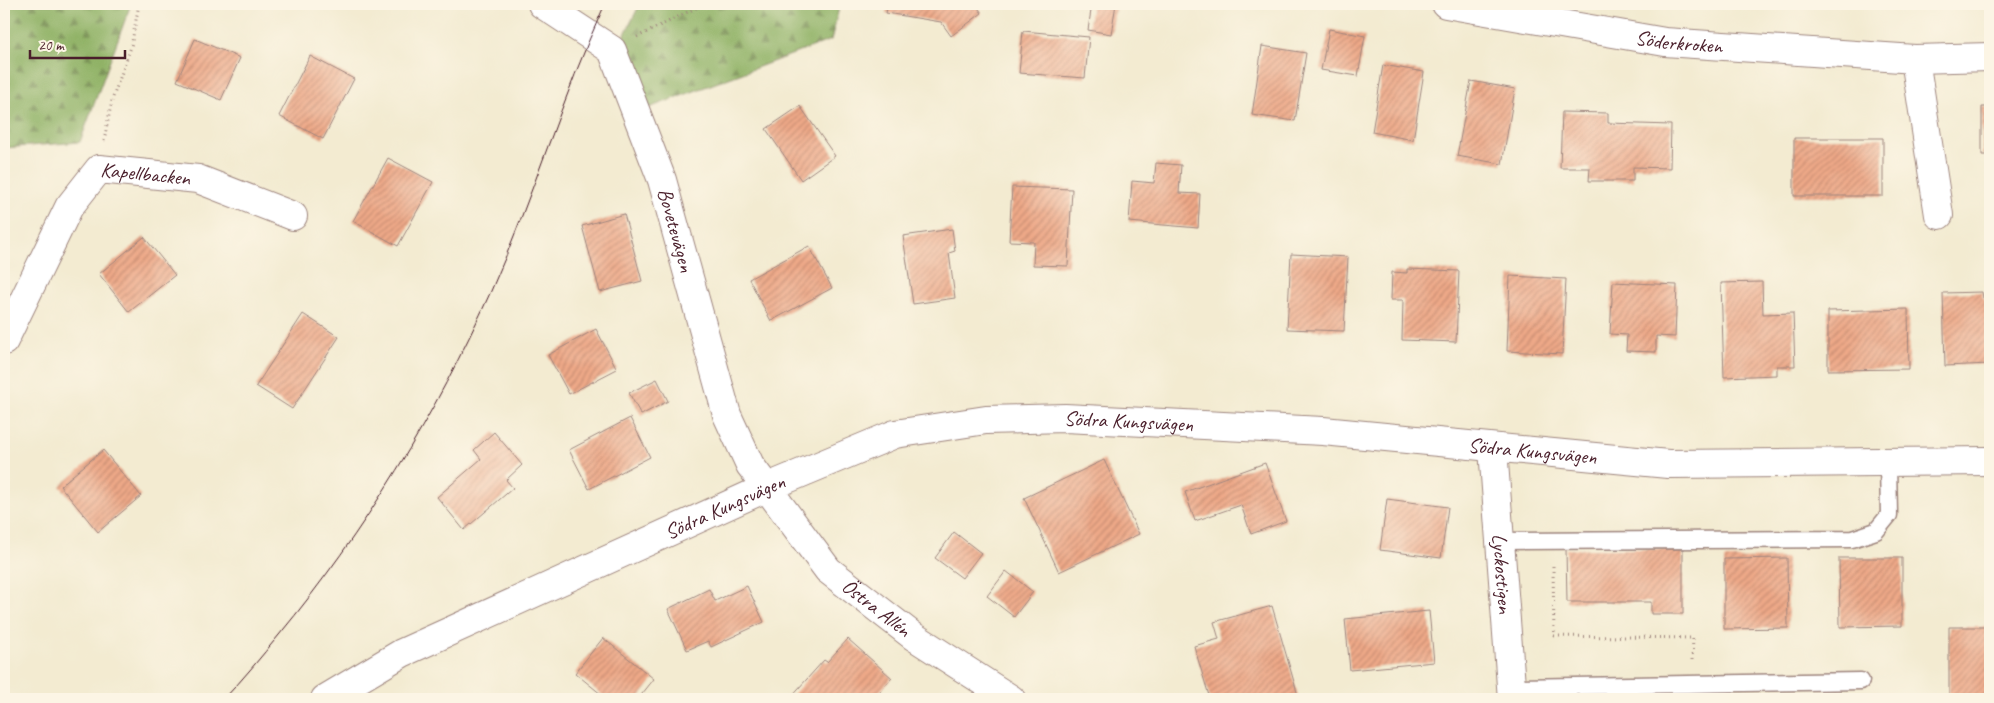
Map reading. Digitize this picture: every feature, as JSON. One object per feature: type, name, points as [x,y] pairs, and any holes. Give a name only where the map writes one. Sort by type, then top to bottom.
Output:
[{"type":"street","points":[[542,4],[612,50]]},
{"type":"street","name":"Söderkroken","points":[[1446,4],[1665,42],[1915,59],[1990,58]]},
{"type":"street","name":"Bovetevägen","points":[[612,50],[662,180],[726,415],[750,464],[768,487]]},
{"type":"street","points":[[1915,59],[1939,215]]},
{"type":"street","name":"Kapellbacken","points":[[4,342],[69,207],[99,169],[198,178],[293,216]]},
{"type":"street","name":"Södra Kungsvägen","points":[[325,699],[402,652],[768,487],[895,434],[986,420],[1065,418],[1323,431],[1493,449],[1668,464],[1990,461]]},
{"type":"street","name":"Lyckostigen","points":[[1493,449],[1512,693]]},
{"type":"street","name":"Östra Allén","points":[[768,487],[828,570],[913,636],[1011,699]]},
{"type":"lane","points":[[1500,541],[1852,539],[1876,531],[1888,514],[1888,463]]},
{"type":"lane","points":[[1512,693],[1861,681]]},
{"type":"path","points":[[99,169],[112,100],[131,47],[140,4]]},
{"type":"path","points":[[612,50],[704,4]]},
{"type":"path","points":[[1552,541],[1554,636],[1693,638]]},
{"type":"green space","points":[[4,4],[131,4],[80,142],[4,148]]},
{"type":"green space","points":[[640,4],[840,4],[831,40],[646,109],[622,40]]},
{"type":"building","points":[[888,4],[975,4],[982,13],[951,36],[941,22],[886,13]]},
{"type":"building","points":[[1092,4],[1116,4],[1111,34],[1088,30]]},
{"type":"building","points":[[1329,29],[1365,36],[1358,76],[1321,70]]},
{"type":"building","points":[[1023,31],[1089,37],[1085,78],[1019,73]]},
{"type":"building","points":[[195,39],[240,58],[221,100],[177,81]]},
{"type":"building","points":[[1262,46],[1306,53],[1295,121],[1252,115]]},
{"type":"building","points":[[310,56],[354,79],[323,139],[279,116]]},
{"type":"building","points":[[1383,65],[1424,72],[1413,140],[1372,132]]},
{"type":"building","points":[[1471,81],[1515,89],[1502,164],[1457,156]]},
{"type":"building","points":[[800,106],[835,156],[801,180],[766,129]]},
{"type":"building","points":[[1982,107],[1990,107],[1990,155],[1982,155]]},
{"type":"building","points":[[1562,112],[1608,113],[1608,123],[1671,125],[1670,168],[1633,167],[1633,181],[1589,181],[1590,168],[1560,168]]},
{"type":"building","points":[[1794,138],[1883,138],[1883,196],[1794,196]]},
{"type":"building","points":[[388,158],[433,182],[398,246],[353,221]]},
{"type":"building","points":[[1156,163],[1181,165],[1179,193],[1200,194],[1198,228],[1129,222],[1132,181],[1154,183]]},
{"type":"building","points":[[1012,187],[1072,189],[1068,266],[1033,265],[1034,242],[1009,241]]},
{"type":"building","points":[[624,214],[642,281],[600,292],[582,226]]},
{"type":"building","points":[[952,229],[955,251],[949,253],[955,298],[913,304],[903,236]]},
{"type":"building","points":[[144,237],[175,275],[129,312],[99,274]]},
{"type":"building","points":[[809,246],[832,288],[771,321],[749,279]]},
{"type":"building","points":[[1291,254],[1348,257],[1344,331],[1287,329]]},
{"type":"building","points":[[1407,269],[1459,271],[1456,342],[1402,340],[1403,300],[1391,300],[1392,272],[1407,273]]},
{"type":"building","points":[[1510,276],[1566,279],[1562,354],[1507,351]]},
{"type":"building","points":[[1613,282],[1677,285],[1675,337],[1656,336],[1656,352],[1626,351],[1627,335],[1610,334]]},
{"type":"building","points":[[1762,282],[1763,314],[1793,313],[1795,366],[1777,366],[1777,375],[1724,377],[1721,283]]},
{"type":"building","points":[[1982,292],[1983,298],[1990,298],[1990,364],[1945,366],[1943,293]]},
{"type":"building","points":[[1908,309],[1909,369],[1828,370],[1828,311]]},
{"type":"building","points":[[303,314],[339,337],[292,409],[256,386]]},
{"type":"building","points":[[596,329],[617,369],[569,394],[548,355]]},
{"type":"building","points":[[657,379],[668,401],[641,415],[629,393]]},
{"type":"building","points":[[630,418],[650,457],[589,489],[569,450]]},
{"type":"building","points":[[494,432],[522,465],[506,480],[513,488],[464,530],[437,497],[481,459],[474,450]]},
{"type":"building","points":[[103,450],[141,496],[98,532],[60,486]]},
{"type":"building","points":[[1104,460],[1139,534],[1059,572],[1024,498]]},
{"type":"building","points":[[1265,463],[1286,521],[1251,534],[1241,505],[1195,521],[1185,492]]},
{"type":"building","points":[[1387,499],[1448,507],[1441,558],[1380,550]]},
{"type":"building","points":[[954,532],[981,553],[962,578],[935,558]]},
{"type":"building","points":[[1566,549],[1683,549],[1683,614],[1651,614],[1651,602],[1567,602]]},
{"type":"building","points":[[1787,558],[1788,628],[1724,629],[1724,559]]},
{"type":"building","points":[[1839,558],[1902,558],[1902,626],[1840,627]]},
{"type":"building","points":[[1006,571],[1033,592],[1014,617],[987,596]]},
{"type":"building","points":[[747,586],[764,622],[711,647],[708,641],[687,650],[668,609],[709,589],[715,601]]},
{"type":"building","points":[[1272,606],[1299,699],[1210,699],[1194,646],[1219,639],[1214,622]]},
{"type":"building","points":[[1429,611],[1434,662],[1350,670],[1345,619]]},
{"type":"building","points":[[1949,627],[1990,627],[1990,699],[1949,699]]},
{"type":"building","points":[[603,638],[654,679],[638,699],[607,699],[575,673]]},
{"type":"building","points":[[848,639],[892,678],[873,699],[789,699],[824,660],[827,662]]},
{"type":"building","points":[[1911,697],[1911,699],[1880,699],[1880,698]]},
{"type":"tram line","points":[[224,699],[279,635],[341,555],[396,471],[422,427],[491,291],[589,39],[605,4]]}]
